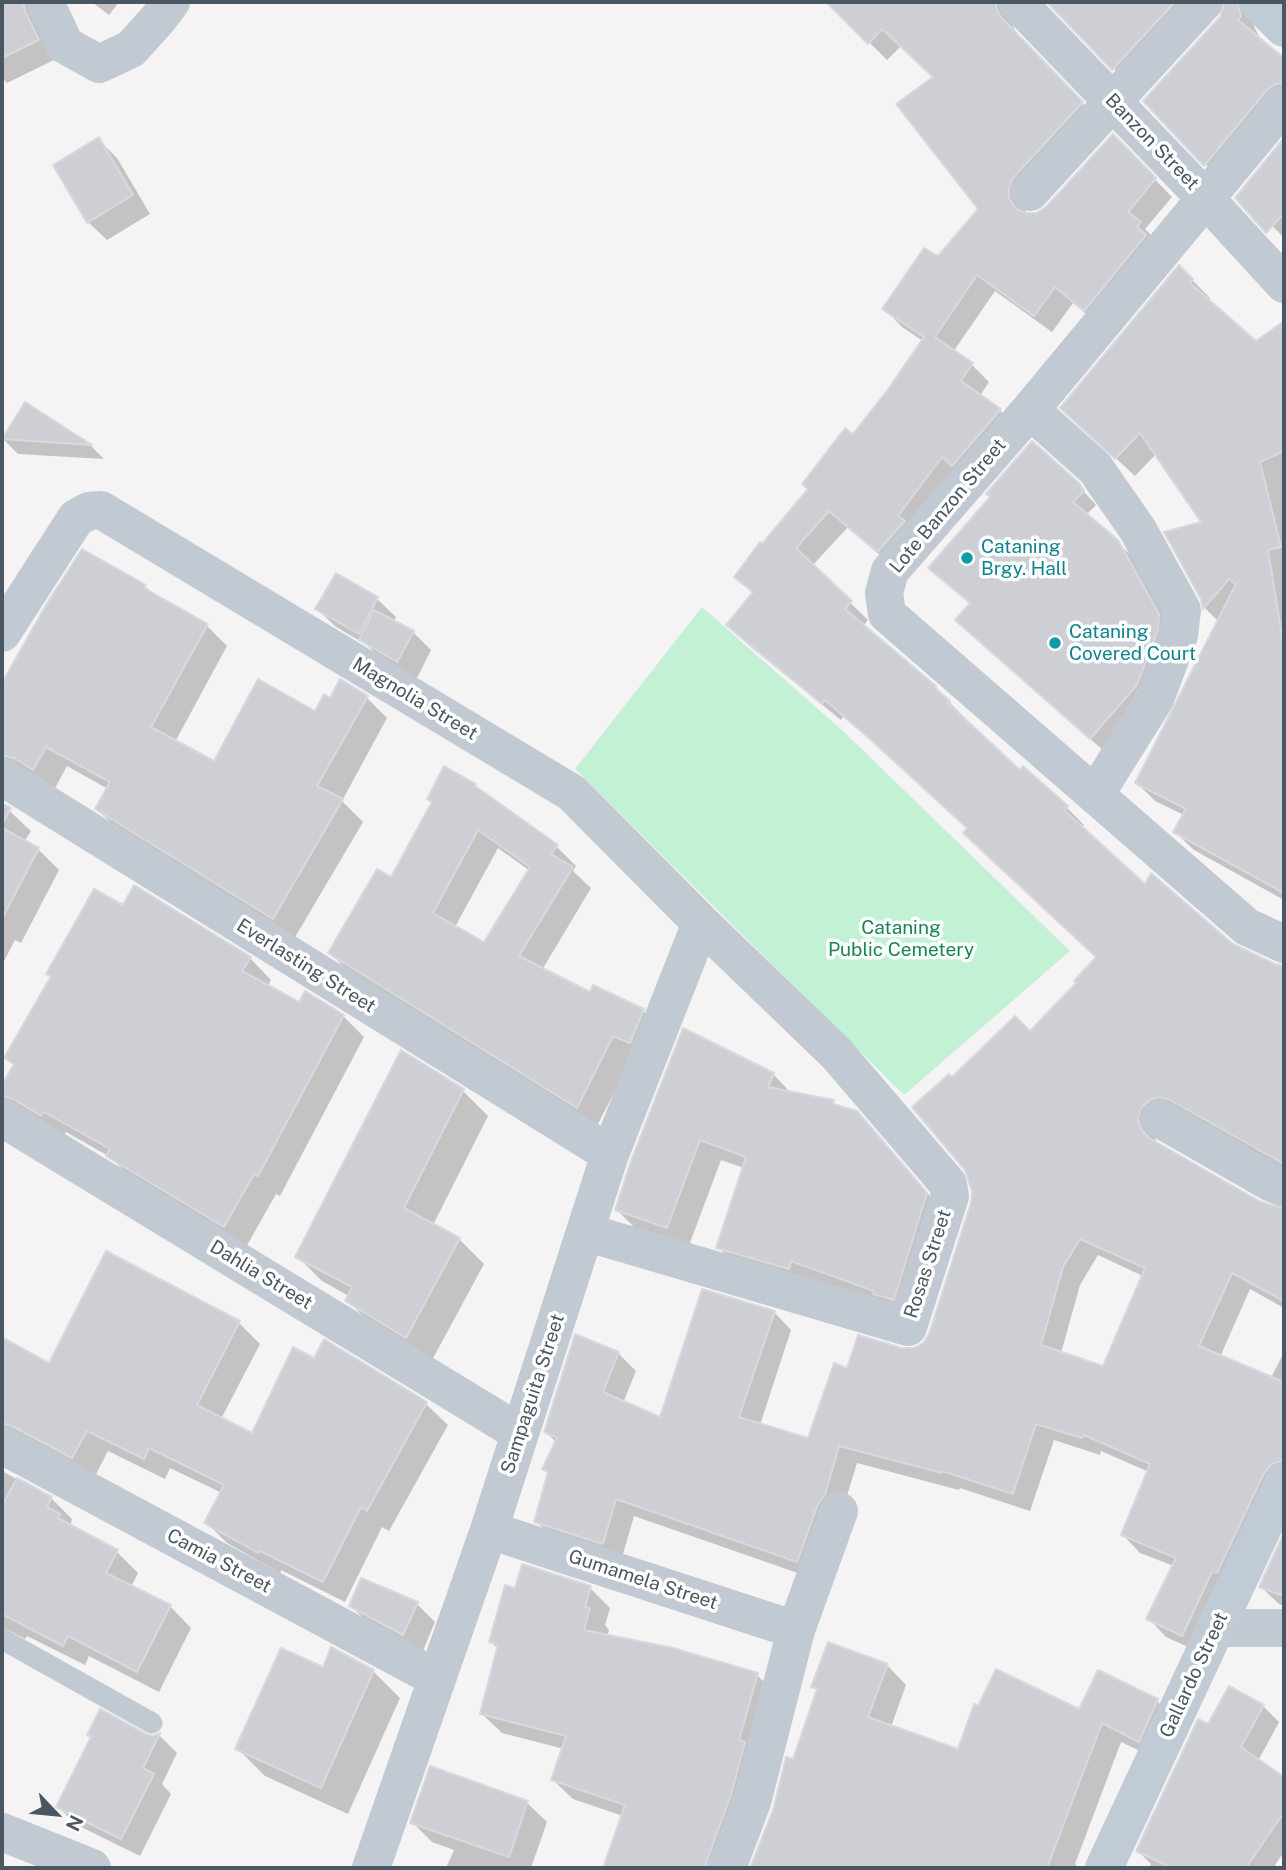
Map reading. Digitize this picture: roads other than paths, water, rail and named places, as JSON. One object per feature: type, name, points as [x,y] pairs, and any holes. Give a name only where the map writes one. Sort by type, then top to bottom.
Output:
[{"type":"street","points":[[45,2],[65,45],[99,64],[131,48],[171,2]]},
{"type":"street","name":"Banzon Street","points":[[1017,2],[1284,284]]},
{"type":"street","points":[[1030,192],[1204,2]]},
{"type":"street","points":[[1258,2],[1284,28]]},
{"type":"street","name":"Lote Banzon Street","points":[[1284,104],[1030,410],[890,571],[884,593],[887,614],[1247,927],[1284,944]]},
{"type":"street","points":[[1030,410],[1095,468],[1138,530],[1182,610],[1179,635],[1155,699],[1095,795]]},
{"type":"street","name":"Magnolia Street","points":[[2,633],[76,518],[89,510],[101,510],[572,793],[701,923]]},
{"type":"street","name":"Everlasting Street","points":[[2,778],[610,1154]]},
{"type":"street","name":"Sampaguita Street","points":[[371,1868],[489,1530],[610,1154],[701,923]]},
{"type":"street","name":"Rosas Street","points":[[585,1232],[908,1327],[950,1196],[948,1184],[836,1053],[701,923]]},
{"type":"street","name":"Dahlia Street","points":[[2,1118],[520,1433]]},
{"type":"street","points":[[1160,1119],[1284,1188]]},
{"type":"street","name":"Camia Street","points":[[5,1455],[436,1678]]},
{"type":"street","name":"Gallardo Street","points":[[1104,1868],[1284,1482]]},
{"type":"street","points":[[727,1868],[752,1802],[796,1630],[839,1511]]},
{"type":"street","name":"Gumamela Street","points":[[489,1530],[796,1630]]},
{"type":"street","points":[[1215,1629],[1284,1628]]},
{"type":"street","points":[[2,1832],[92,1868]]},
{"type":"lane","points":[[2,1639],[152,1723]]},
{"type":"place","name":"Cataning Brgy. Hall","points":[[967,558]]},
{"type":"place","name":"Cataning Covered Court","points":[[1055,643]]},
{"type":"park label","name":"Cataning Public Cemetery","points":[[901,939]]}]
